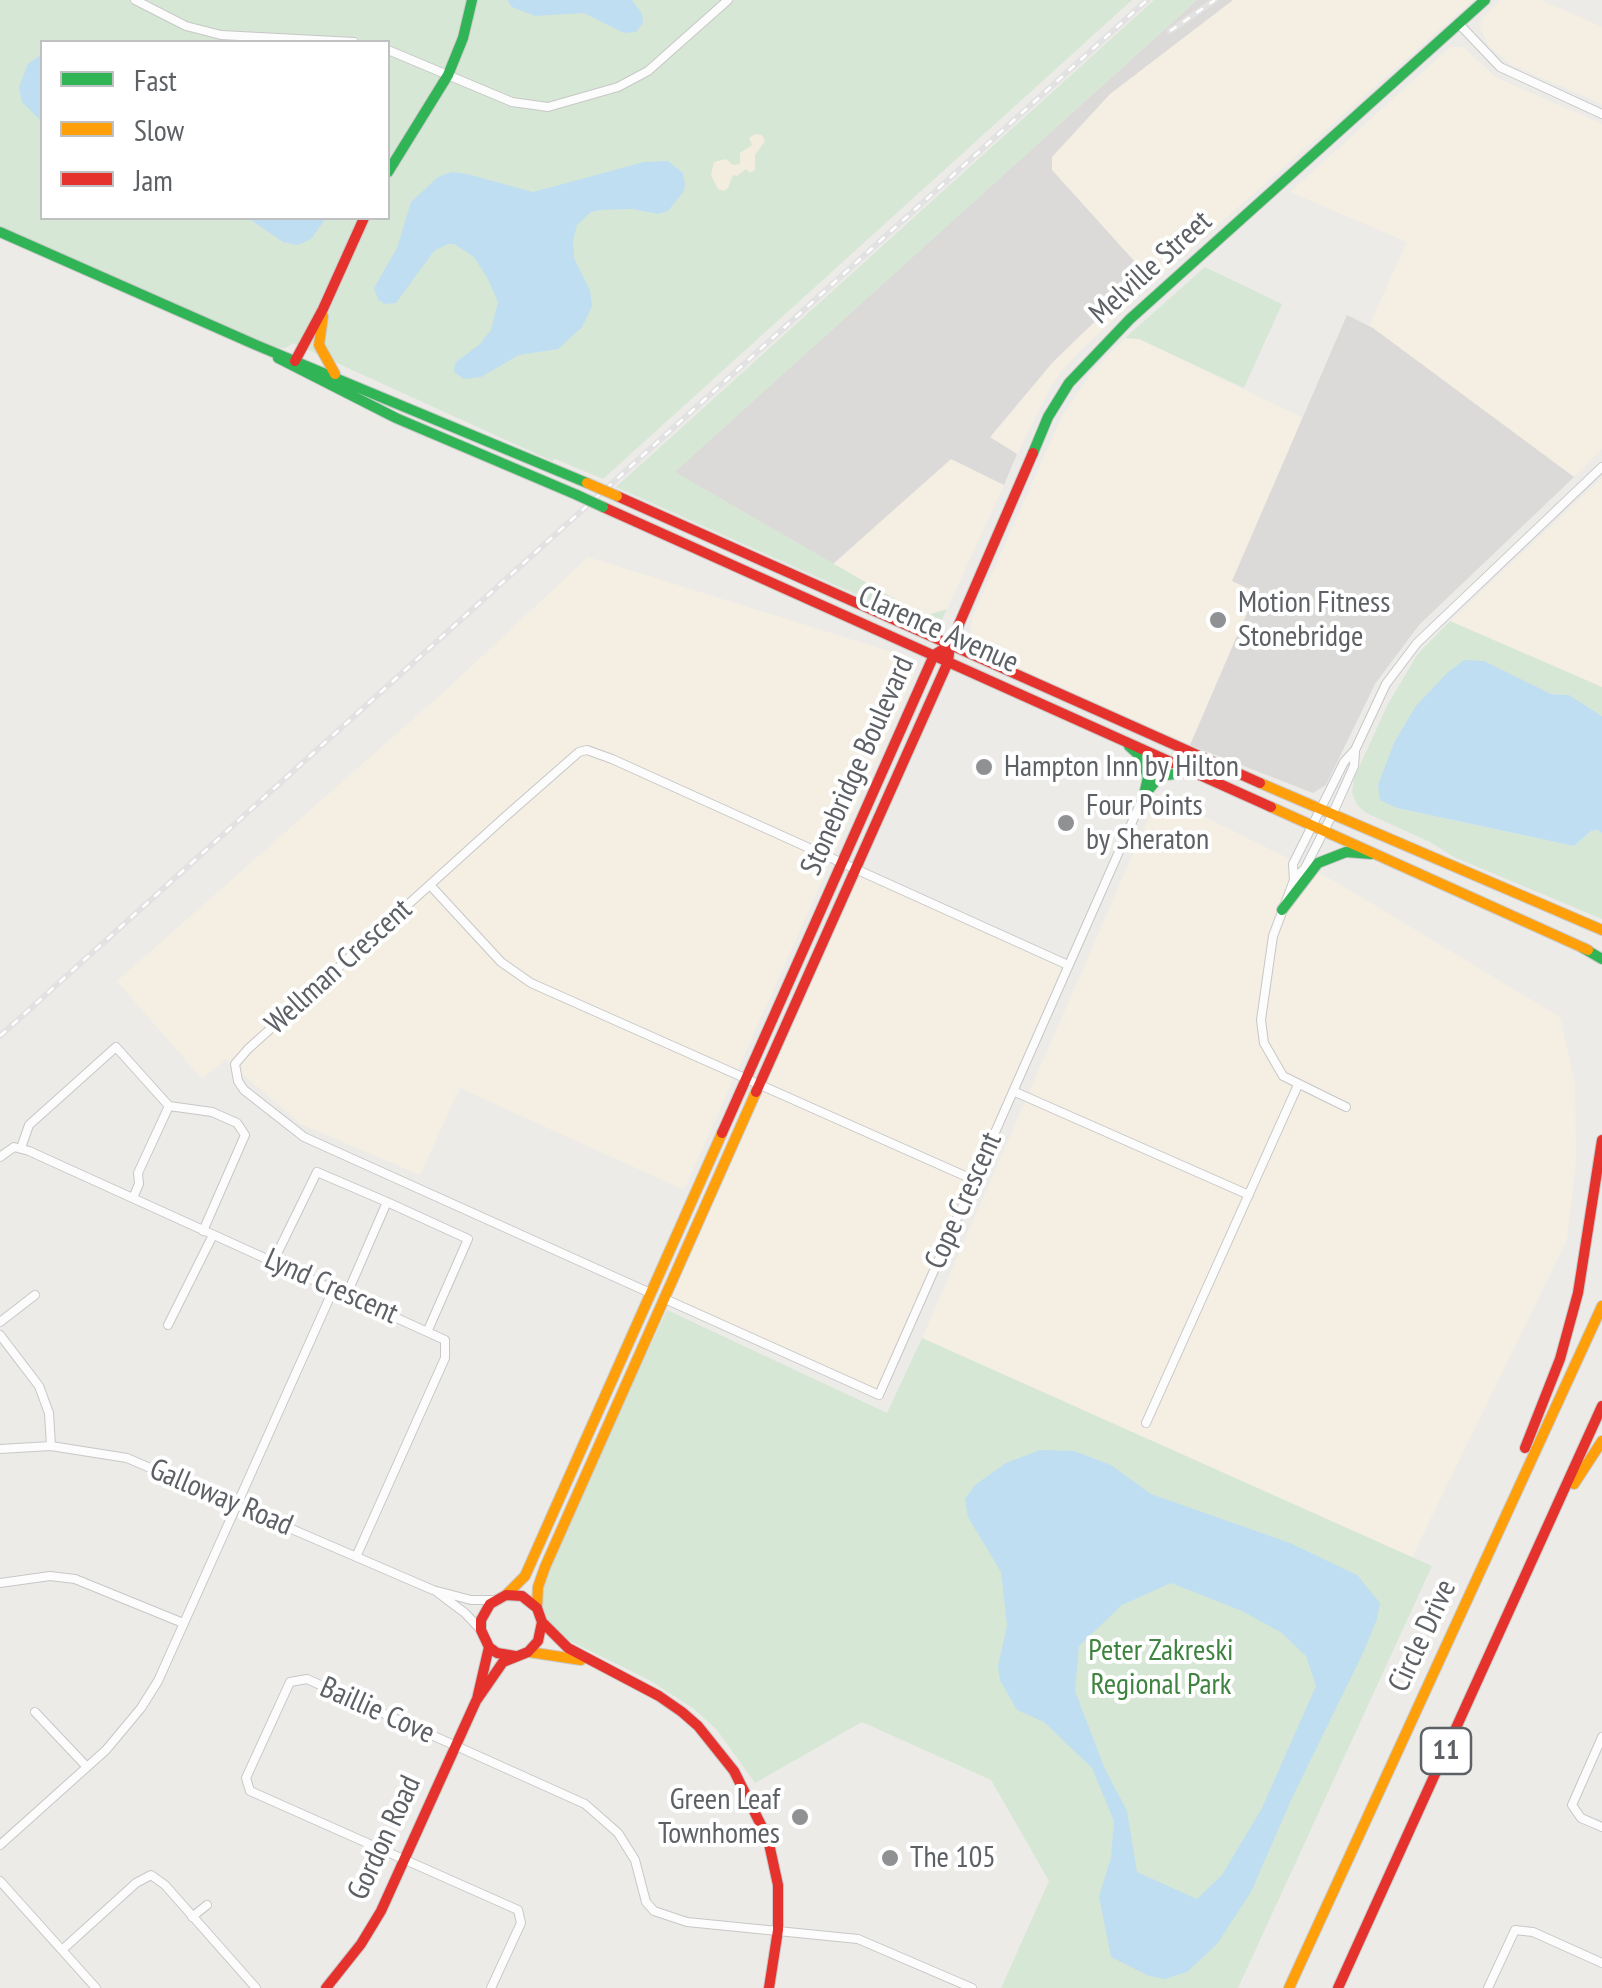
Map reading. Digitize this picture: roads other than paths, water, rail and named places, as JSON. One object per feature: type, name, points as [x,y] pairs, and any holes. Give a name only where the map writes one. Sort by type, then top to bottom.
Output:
[{"type":"main road","points":[[390,169],[448,75],[463,38],[472,0]]},
{"type":"main road","name":"Melville Street","points":[[950,645],[1048,417],[1069,383],[1130,318],[1485,0]]},
{"type":"main road","points":[[299,365],[363,220]]},
{"type":"main road","name":"Clarence Avenue","points":[[0,232],[299,365],[396,418],[1381,854],[1602,957]]},
{"type":"main road","points":[[326,304],[319,345],[335,375]]},
{"type":"main road","name":"Clarence Avenue","points":[[299,365],[335,375],[587,483],[1327,813],[1602,930]]},
{"type":"main road","name":"Stonebridge Boulevard","points":[[506,1595],[524,1576],[934,656],[950,645]]},
{"type":"main road","name":"Stonebridge Boulevard","points":[[537,1608],[545,1566],[948,662],[950,645]]},
{"type":"main road","points":[[1121,738],[1140,756],[1145,768],[1148,777],[1144,794]]},
{"type":"main road","points":[[1144,794],[1168,772],[1199,773]]},
{"type":"main road","points":[[1282,910],[1318,863],[1332,855],[1381,854]]},
{"type":"main road","points":[[1463,1610],[1560,1360],[1578,1293],[1602,1140]]},
{"type":"main road","name":"Circle Drive","points":[[1289,1988],[1602,1306]]},
{"type":"main road","name":"11","points":[[1338,1988],[1602,1406]]},
{"type":"main road","points":[[1554,1514],[1602,1441]]},
{"type":"main road","points":[[592,1662],[528,1652],[506,1656],[489,1647],[481,1630],[484,1611],[494,1600],[506,1595],[522,1596],[537,1608],[542,1622],[558,1640],[682,1712],[734,1771],[768,1839],[778,1885],[778,1930],[769,1988]]},
{"type":"main road","points":[[528,1652],[538,1641],[542,1622]]},
{"type":"main road","name":"Gordon Road","points":[[476,1701],[489,1647]]},
{"type":"main road","name":"Gordon Road","points":[[326,1988],[361,1944],[405,1860],[476,1701],[496,1670],[515,1656]]},
{"type":"street","points":[[135,0],[204,31],[272,40]]},
{"type":"street","points":[[390,51],[527,107],[558,105],[618,87],[648,72],[728,0]]},
{"type":"street","points":[[1459,24],[1500,68],[1602,114]]},
{"type":"street","points":[[1346,1106],[1283,1076],[1264,1043],[1261,1020],[1268,962],[1294,880],[1293,864],[1320,827],[1354,766],[1355,750],[1386,684],[1417,642],[1602,466]]},
{"type":"street","name":"Wellman Crescent","points":[[648,1292],[304,1137],[254,1100],[238,1080],[235,1064],[248,1048],[579,752],[587,750],[1068,965]]},
{"type":"street","name":"Cope Crescent","points":[[665,1300],[879,1395],[1144,794]]},
{"type":"street","points":[[430,885],[498,960],[520,977],[974,1180]]},
{"type":"street","points":[[0,1157],[14,1147],[21,1148],[30,1124],[116,1048],[170,1106],[212,1112],[237,1124],[245,1135],[203,1230]]},
{"type":"street","points":[[1146,1423],[1298,1085]]},
{"type":"street","points":[[1013,1091],[1249,1194]]},
{"type":"street","points":[[132,1198],[139,1184],[138,1173],[170,1106]]},
{"type":"street","name":"Lynd Crescent","points":[[21,1148],[444,1340],[448,1351],[356,1557]]},
{"type":"street","points":[[273,1262],[317,1172],[387,1202],[468,1239],[428,1330]]},
{"type":"street","points":[[347,1294],[387,1202]]},
{"type":"street","points":[[168,1326],[214,1235]]},
{"type":"street","points":[[0,1845],[87,1767],[141,1708],[158,1681],[334,1288]]},
{"type":"street","points":[[0,1322],[34,1295]]},
{"type":"street","points":[[0,1335],[38,1386],[48,1413],[51,1446]]},
{"type":"street","name":"Galloway Road","points":[[0,1449],[51,1446],[127,1458],[433,1590],[471,1600],[494,1600]]},
{"type":"street","points":[[0,1584],[36,1576],[75,1579],[183,1623]]},
{"type":"street","name":"Galloway Road","points":[[433,1590],[466,1612],[481,1630]]},
{"type":"street","name":"Baillie Cove","points":[[405,1860],[250,1792],[246,1778],[286,1687],[301,1678],[455,1746]]},
{"type":"street","points":[[34,1712],[87,1767]]},
{"type":"street","points":[[1602,1738],[1572,1804],[1580,1818],[1602,1827]]},
{"type":"street","points":[[455,1746],[595,1811],[618,1833],[635,1860],[646,1902],[654,1911],[687,1922],[858,1939],[972,1988]]},
{"type":"street","points":[[405,1860],[518,1910],[521,1923],[490,1988]]},
{"type":"street","points":[[62,1950],[136,1883],[151,1875],[158,1878],[256,1988]]},
{"type":"street","points":[[0,1881],[96,1988]]},
{"type":"street","points":[[192,1917],[207,1905]]},
{"type":"street","points":[[1488,1988],[1515,1930],[1533,1932],[1602,1962]]},
{"type":"water","points":[[507,0],[632,0],[643,23],[636,32],[624,33],[584,13],[535,16],[512,7]]},
{"type":"water","points":[[40,55],[40,120],[22,102],[19,87],[28,64]]},
{"type":"water","points":[[668,161],[683,173],[685,184],[668,211],[658,214],[633,209],[600,210],[591,212],[577,225],[574,258],[590,290],[592,306],[582,327],[558,349],[519,355],[481,377],[464,379],[454,372],[455,363],[491,330],[498,302],[474,257],[454,244],[434,251],[396,303],[384,304],[378,299],[374,288],[397,248],[411,202],[438,177],[452,172],[467,174],[533,192],[644,162]]},
{"type":"water","points":[[251,220],[325,220],[311,239],[298,245],[283,242]]},
{"type":"water","points":[[1464,660],[1484,661],[1551,694],[1569,695],[1602,716],[1602,833],[1591,831],[1574,846],[1397,808],[1380,800],[1378,785],[1394,743],[1415,707]]},
{"type":"water","points":[[1040,1450],[1074,1451],[1111,1465],[1151,1494],[1290,1543],[1357,1575],[1380,1603],[1364,1651],[1251,1892],[1217,1944],[1187,1972],[1165,1979],[1149,1976],[1111,1957],[1099,1896],[1111,1858],[1114,1821],[1092,1768],[1044,1722],[1017,1710],[1000,1680],[998,1666],[1007,1626],[1001,1572],[968,1517],[965,1499],[975,1485],[1006,1463]],"holes":[[[1171,1583],[1242,1611],[1282,1633],[1306,1656],[1316,1686],[1262,1808],[1222,1875],[1197,1899],[1137,1872],[1127,1811],[1104,1767],[1075,1691],[1079,1646],[1122,1605]]]},
{"type":"railway","points":[[0,1036],[1147,0]]},
{"type":"railway","points":[[1170,31],[1215,0]]},
{"type":"place","name":"Motion Fitness Stonebridge","points":[[1218,620]]},
{"type":"place","name":"Hampton Inn by Hilton","points":[[984,767]]},
{"type":"place","name":"Four Points by Sheraton","points":[[1066,823]]},
{"type":"place","name":"Green Leaf Townhomes","points":[[800,1817]]},
{"type":"place","name":"The 105","points":[[890,1858]]},
{"type":"park label","name":"Peter Zakreski Regional Park","points":[[1161,1668]]}]
